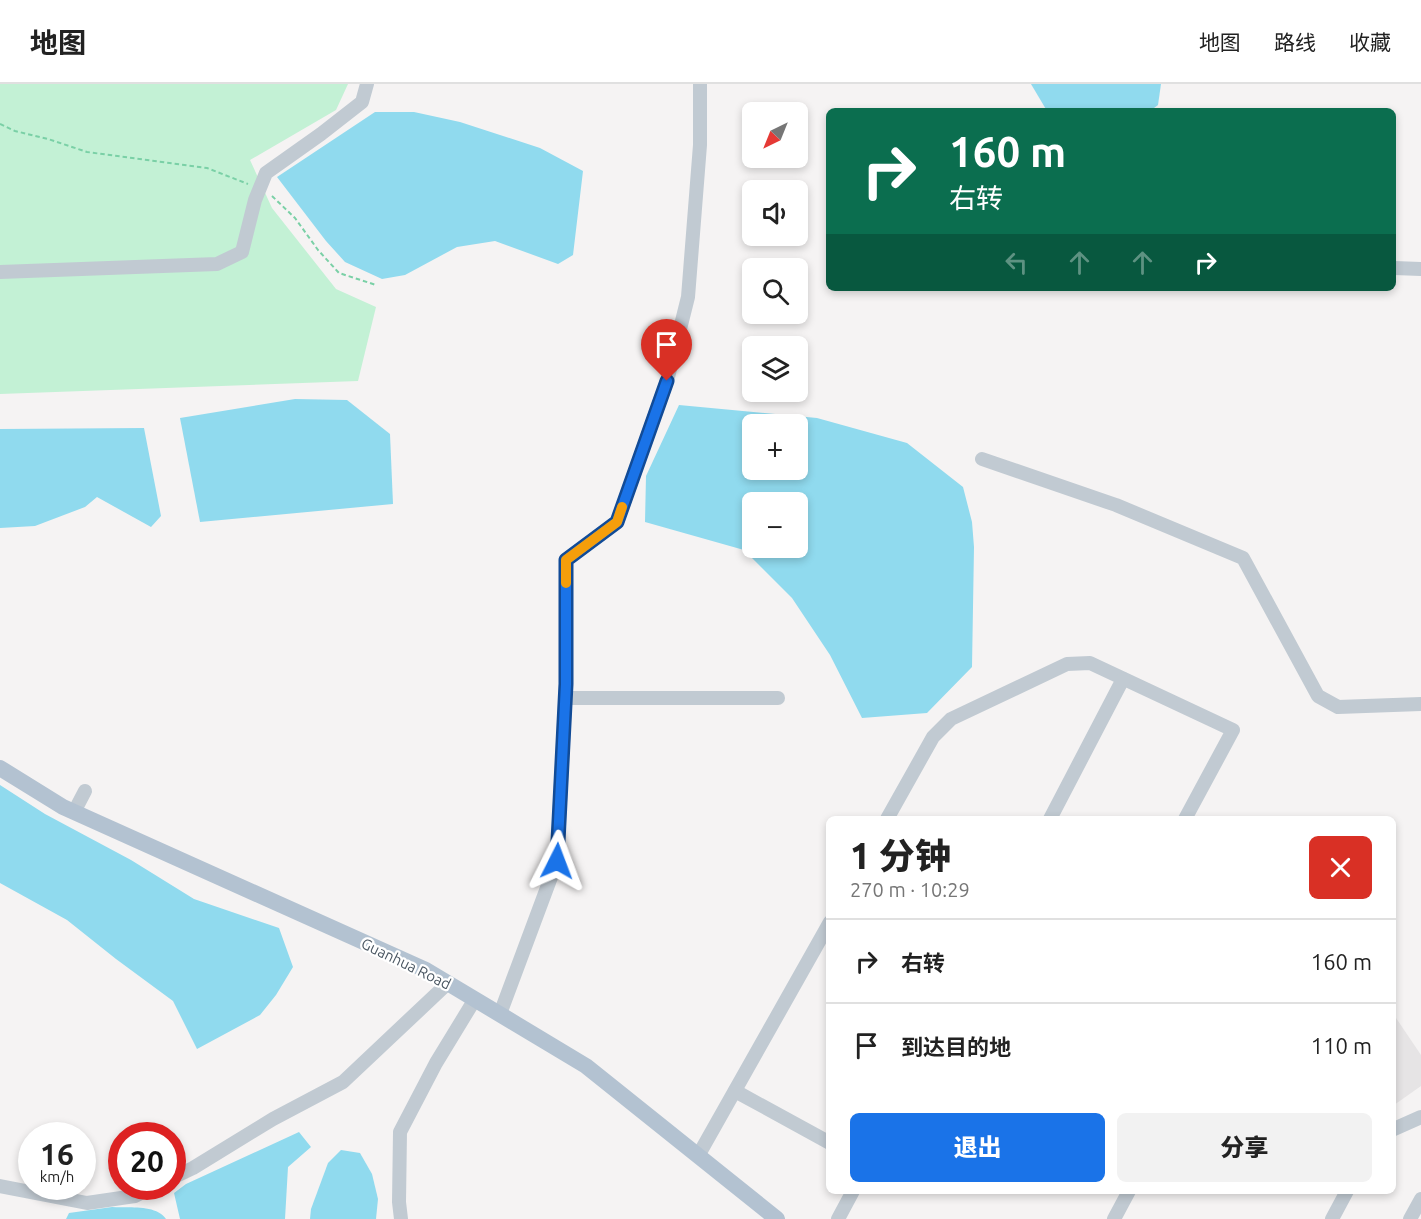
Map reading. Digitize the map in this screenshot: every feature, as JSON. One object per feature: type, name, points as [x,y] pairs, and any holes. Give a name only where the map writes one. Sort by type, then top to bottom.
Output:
[{"type":"main road","name":"Guanhua Road","points":[[0,768],[63,807],[426,970],[586,1066],[777,1219]]},
{"type":"street","points":[[0,272],[217,264],[242,252],[255,200],[266,173],[362,102],[367,84]]},
{"type":"street","points":[[500,1014],[557,861],[565,698],[566,560],[617,522],[667,381],[688,297],[700,145],[700,84]]},
{"type":"street","points":[[1396,268],[1421,268]]},
{"type":"street","points":[[982,459],[1116,505],[1243,558],[1318,696],[1338,707],[1421,704]]},
{"type":"street","points":[[889,816],[933,737],[951,719],[1067,664],[1090,663],[1233,730],[1187,816]]},
{"type":"street","points":[[1052,816],[1123,679]]},
{"type":"street","points":[[565,698],[778,698]]},
{"type":"street","points":[[74,812],[85,791]]},
{"type":"street","points":[[698,1156],[826,929]]},
{"type":"street","points":[[186,1171],[273,1119],[343,1082],[448,983]]},
{"type":"street","points":[[401,1219],[399,1202],[400,1132],[436,1063],[475,999]]},
{"type":"street","points":[[735,1091],[826,1141]]},
{"type":"street","points":[[1396,1128],[1421,1117]]},
{"type":"street","points":[[0,1186],[87,1203],[108,1200]]},
{"type":"street","points":[[838,1219],[851,1194]]},
{"type":"street","points":[[1114,1219],[1127,1194]]},
{"type":"street","points":[[1332,1219],[1345,1194]]},
{"type":"street","points":[[1410,1219],[1421,1199]]},
{"type":"path","points":[[0,124],[15,131],[87,152],[207,168],[260,189],[274,197],[294,218],[339,273],[376,285]]},
{"type":"shaded area","points":[[1396,1018],[1421,1055],[1421,1086],[1396,1104]]},
{"type":"green space","points":[[0,84],[348,84],[336,110],[250,160],[272,208],[336,289],[376,307],[358,381],[0,394]]},
{"type":"water","points":[[1031,84],[1161,84],[1158,105],[1154,108],[1045,108]]},
{"type":"water","points":[[375,112],[414,112],[460,122],[540,148],[583,171],[573,255],[558,264],[495,241],[457,247],[405,275],[382,279],[345,262],[277,177]]},
{"type":"water","points":[[295,399],[347,400],[390,434],[393,504],[200,522],[180,418]]},
{"type":"water","points":[[679,405],[775,414],[742,414],[742,480],[808,480],[808,417],[907,443],[963,487],[972,522],[974,547],[972,667],[927,713],[862,718],[830,655],[792,598],[752,558],[808,558],[808,492],[742,492],[742,549],[645,522],[646,476]]},
{"type":"water","points":[[144,428],[161,516],[151,527],[97,497],[85,507],[35,526],[0,528],[0,429]]},
{"type":"water","points":[[0,785],[45,814],[131,860],[194,899],[279,928],[293,967],[276,995],[260,1015],[197,1049],[173,1001],[67,920],[0,883]]},
{"type":"water","points":[[299,1132],[311,1147],[288,1167],[285,1219],[180,1219],[176,1200],[186,1200],[186,1184]]},
{"type":"water","points":[[341,1150],[360,1153],[372,1174],[378,1199],[376,1219],[310,1219],[311,1209],[328,1163]]},
{"type":"water","points":[[112,1207],[149,1209],[156,1211],[166,1219],[66,1219],[69,1213]]},
{"type":"slow traffic","points":[[566,583],[566,560],[617,522],[622,507]]},
{"type":"route","points":[[557,861],[566,684],[566,560],[617,522],[667,381]]}]
